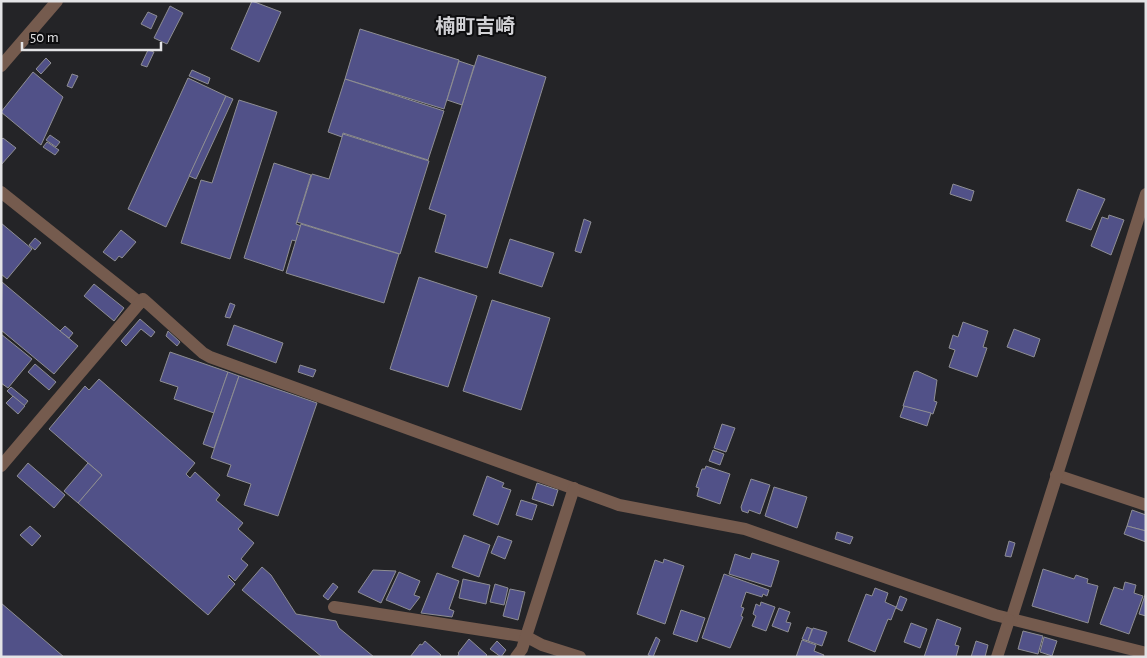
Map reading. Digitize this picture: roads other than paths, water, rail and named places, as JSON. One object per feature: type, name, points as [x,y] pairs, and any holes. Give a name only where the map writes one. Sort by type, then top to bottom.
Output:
[{"type":"street","points":[[1,66],[57,1]]},
{"type":"street","points":[[1,192],[140,303]]},
{"type":"street","points":[[997,657],[1146,194]]},
{"type":"street","points":[[1,466],[143,299],[203,354],[619,505],[746,529],[1010,620],[1146,653]]},
{"type":"street","points":[[1056,475],[1146,504]]},
{"type":"street","points":[[516,657],[522,650],[527,637],[574,488]]},
{"type":"street","points":[[334,607],[527,637],[542,645],[580,657]]},
{"type":"district","name":"楠町吉崎","points":[[475,26]]}]
